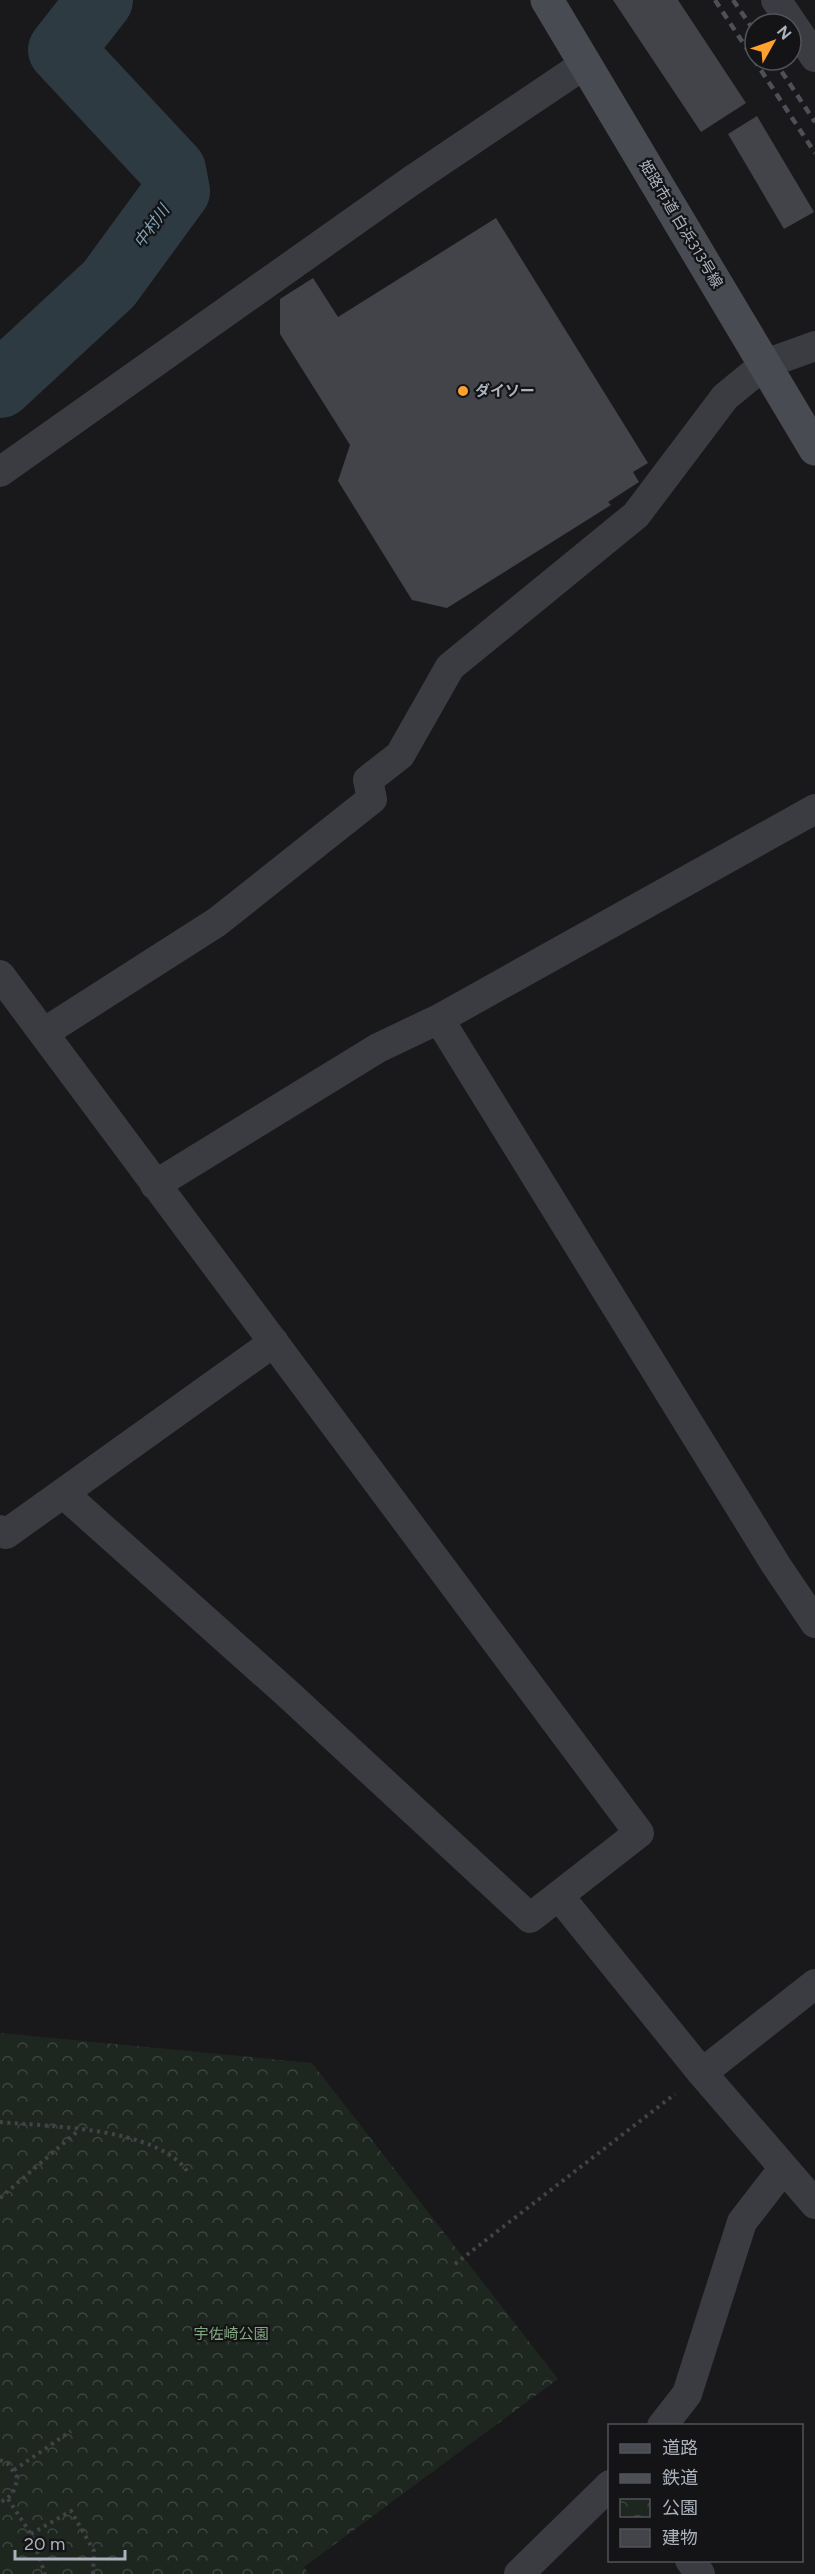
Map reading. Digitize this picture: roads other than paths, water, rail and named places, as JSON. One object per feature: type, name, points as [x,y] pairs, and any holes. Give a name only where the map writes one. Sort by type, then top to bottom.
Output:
[{"type":"street","name":"姫路市道 白浜313号線","points":[[547,0],[815,449]]},
{"type":"street","points":[[776,0],[815,57]]},
{"type":"street","points":[[0,472],[411,181],[585,64]]},
{"type":"street","points":[[45,1032],[217,922],[372,799],[368,780],[400,755],[450,667],[636,515],[725,397],[765,364],[815,346]]},
{"type":"street","points":[[155,1185],[378,1048],[439,1019],[815,809]]},
{"type":"street","points":[[0,975],[45,1032],[155,1185],[639,1833],[530,1918],[64,1494]]},
{"type":"street","points":[[439,1019],[776,1565],[815,1623]]},
{"type":"street","points":[[0,1530],[6,1534],[274,1342]]},
{"type":"street","points":[[560,1896],[702,2073],[815,2204]]},
{"type":"street","points":[[702,2073],[815,1984]]},
{"type":"street","points":[[664,2424],[687,2394],[742,2222],[783,2169]]},
{"type":"street","points":[[519,2574],[608,2487]]},
{"type":"waterway","name":"中村川","points":[[0,385],[109,284],[177,191],[173,170],[61,50],[100,0]]},
{"type":"railway","points":[[715,0],[815,153]]},
{"type":"railway","points":[[733,0],[743,15]]},
{"type":"railway","points":[[782,72],[815,122]]},
{"type":"place","name":"ダイソー","points":[[463,391]]},
{"type":"park label","name":"宇佐崎公園","points":[[231,2334]]}]
